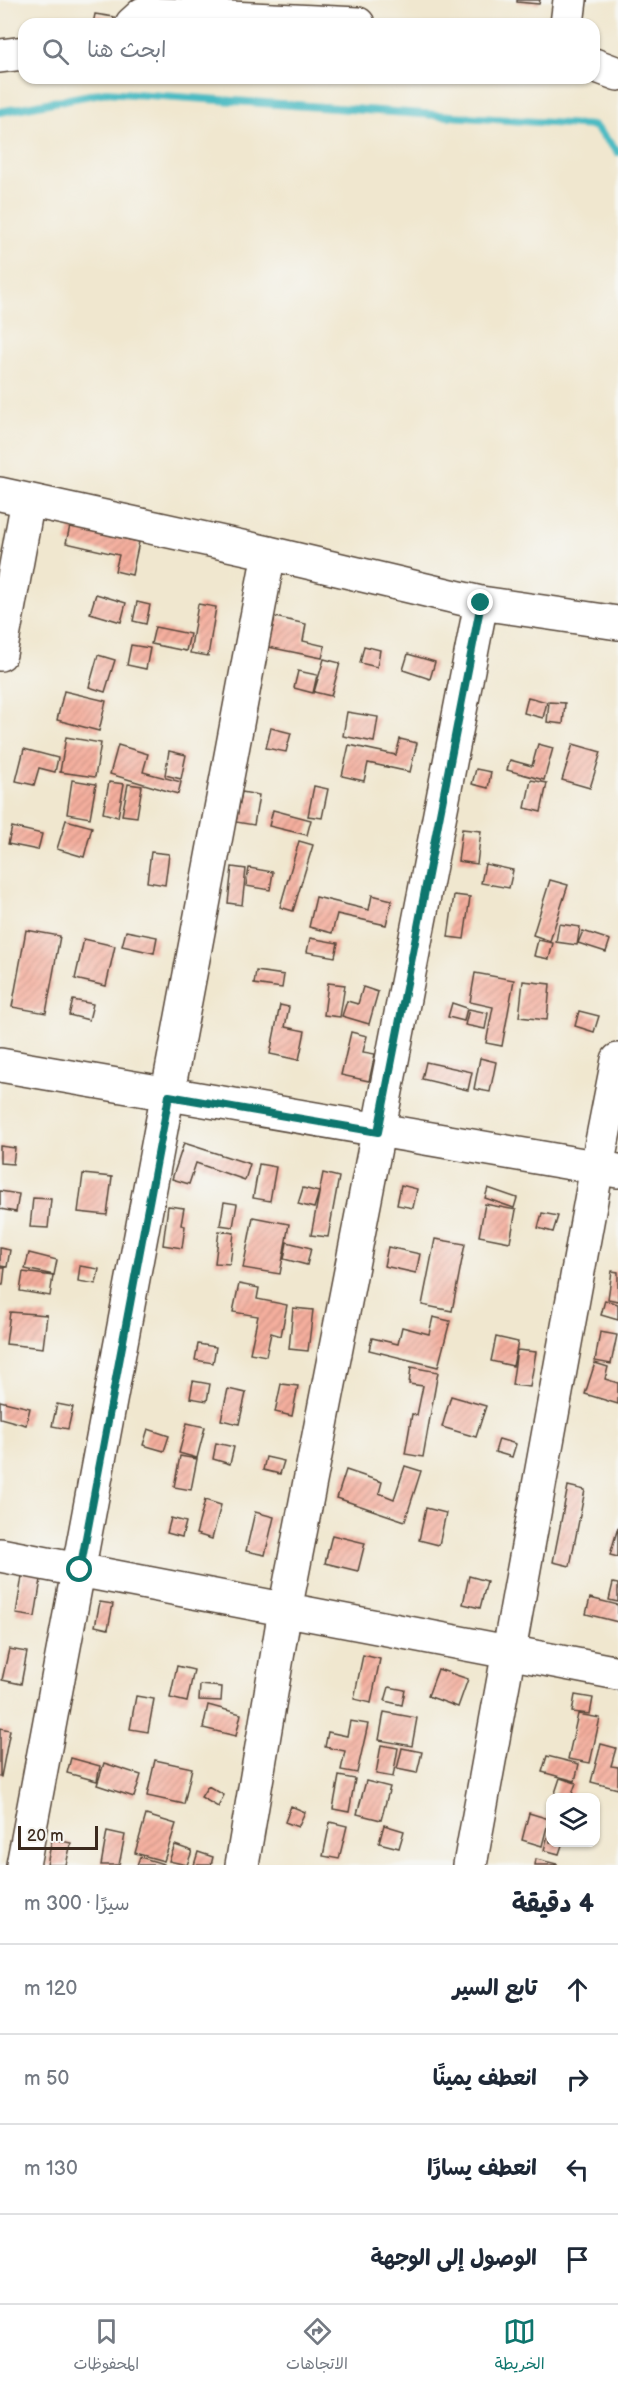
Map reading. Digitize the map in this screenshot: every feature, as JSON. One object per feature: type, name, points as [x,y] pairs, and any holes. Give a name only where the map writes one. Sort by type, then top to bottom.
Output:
[{"type":"street","points":[[568,18],[570,0]]},
{"type":"street","points":[[140,13],[350,15]]},
{"type":"street","points":[[0,57],[18,54]]},
{"type":"street","points":[[600,67],[618,74]]},
{"type":"street","points":[[0,654],[14,497],[269,553],[481,603],[618,624]]},
{"type":"street","points":[[23,1865],[269,553]]},
{"type":"street","points":[[242,1865],[285,1611],[481,603]]},
{"type":"street","points":[[470,1865],[607,1169],[618,1060]]},
{"type":"street","points":[[0,1065],[378,1132],[607,1169]]},
{"type":"street","points":[[0,1555],[618,1674]]},
{"type":"building","points":[[517,0],[540,0],[539,4],[517,2]]},
{"type":"building","points":[[95,14],[114,17],[114,18],[94,18]]},
{"type":"building","points":[[70,526],[139,542],[132,575],[115,571],[119,555],[66,543]]},
{"type":"building","points":[[96,594],[126,603],[121,622],[90,613]]},
{"type":"building","points":[[137,602],[150,605],[146,624],[133,621]]},
{"type":"building","points":[[198,604],[216,607],[208,656],[190,653]]},
{"type":"building","points":[[275,617],[306,624],[303,641],[325,646],[322,658],[268,647]]},
{"type":"building","points":[[155,627],[190,634],[186,651],[151,644]]},
{"type":"building","points":[[131,645],[150,648],[146,669],[127,665]]},
{"type":"building","points":[[364,646],[380,650],[377,667],[360,663]]},
{"type":"building","points":[[408,654],[435,662],[430,679],[403,670]]},
{"type":"building","points":[[98,655],[115,660],[105,692],[89,687]]},
{"type":"building","points":[[324,659],[340,663],[331,696],[314,692]]},
{"type":"building","points":[[298,671],[317,675],[313,693],[294,688]]},
{"type":"building","points":[[64,691],[106,701],[99,731],[57,720]]},
{"type":"building","points":[[528,697],[547,702],[543,718],[524,713]]},
{"type":"building","points":[[549,702],[565,703],[563,724],[547,722]]},
{"type":"building","points":[[347,712],[378,717],[374,742],[343,736]]},
{"type":"building","points":[[271,728],[291,733],[286,752],[266,748]]},
{"type":"building","points":[[66,737],[101,743],[95,777],[60,772]]},
{"type":"building","points":[[400,739],[417,743],[410,772],[368,763],[364,781],[342,776],[349,745],[396,755]]},
{"type":"building","points":[[538,744],[553,748],[544,780],[507,770],[510,760],[532,766]]},
{"type":"building","points":[[573,744],[601,752],[590,788],[562,780]]},
{"type":"building","points":[[118,745],[148,754],[143,772],[181,782],[178,794],[110,774]]},
{"type":"building","points":[[24,749],[58,758],[55,772],[39,768],[34,785],[16,781]]},
{"type":"building","points":[[169,751],[186,755],[181,779],[165,775]]},
{"type":"building","points":[[476,769],[491,772],[488,788],[472,784]]},
{"type":"building","points":[[72,780],[96,784],[90,818],[67,814]]},
{"type":"building","points":[[531,780],[547,783],[541,812],[525,808]]},
{"type":"building","points":[[109,782],[124,784],[118,817],[103,813]]},
{"type":"building","points":[[128,784],[142,786],[137,817],[122,815]]},
{"type":"building","points":[[314,786],[328,789],[322,818],[308,816]]},
{"type":"building","points":[[242,792],[259,795],[254,825],[236,822]]},
{"type":"building","points":[[273,810],[311,820],[307,835],[269,826]]},
{"type":"building","points":[[66,820],[92,827],[84,857],[57,849]]},
{"type":"building","points":[[12,827],[42,834],[38,850],[8,844]]},
{"type":"building","points":[[462,829],[481,831],[477,864],[458,861]]},
{"type":"building","points":[[299,841],[313,845],[293,911],[280,907]]},
{"type":"building","points":[[151,852],[169,854],[165,885],[147,882]]},
{"type":"building","points":[[485,864],[513,870],[509,888],[481,883]]},
{"type":"building","points":[[232,867],[246,869],[242,905],[228,903]]},
{"type":"building","points":[[249,868],[273,872],[270,890],[246,886]]},
{"type":"building","points":[[550,880],[568,885],[550,941],[533,935]]},
{"type":"building","points":[[372,895],[392,900],[386,925],[337,914],[332,933],[309,927],[316,897],[369,910]]},
{"type":"building","points":[[454,895],[470,897],[464,939],[448,937]]},
{"type":"building","points":[[559,924],[580,927],[577,945],[556,942]]},
{"type":"building","points":[[26,930],[60,936],[46,1013],[12,1007]]},
{"type":"building","points":[[126,931],[157,937],[154,953],[122,946]]},
{"type":"building","points":[[583,931],[610,940],[606,952],[578,943]]},
{"type":"building","points":[[310,938],[338,943],[335,957],[307,952]]},
{"type":"building","points":[[84,939],[115,946],[106,986],[75,979]]},
{"type":"building","points":[[538,940],[553,943],[549,959],[534,956]]},
{"type":"building","points":[[256,971],[284,975],[282,988],[254,984]]},
{"type":"building","points":[[475,973],[514,980],[502,1046],[486,1043],[493,1007],[470,1002]]},
{"type":"building","points":[[523,981],[550,984],[547,1020],[519,1017]]},
{"type":"building","points":[[328,983],[345,985],[340,1017],[324,1015]]},
{"type":"building","points":[[363,987],[378,992],[369,1024],[342,1016],[347,1001],[358,1004]]},
{"type":"building","points":[[73,1000],[93,1004],[89,1020],[69,1015]]},
{"type":"building","points":[[452,1003],[467,1008],[464,1021],[448,1017]]},
{"type":"building","points":[[280,1005],[289,1007],[285,1027],[305,1031],[299,1060],[270,1054]]},
{"type":"building","points":[[469,1009],[488,1013],[485,1029],[465,1025]]},
{"type":"building","points":[[579,1011],[599,1016],[594,1032],[575,1026]]},
{"type":"building","points":[[351,1032],[367,1036],[363,1052],[375,1054],[369,1081],[341,1075]]},
{"type":"building","points":[[480,1058],[496,1062],[490,1092],[474,1089]]},
{"type":"building","points":[[426,1062],[472,1072],[468,1090],[422,1079]]},
{"type":"building","points":[[184,1143],[250,1164],[245,1180],[196,1163],[189,1184],[172,1179]]},
{"type":"building","points":[[0,1146],[15,1148],[13,1164],[0,1163]]},
{"type":"building","points":[[259,1164],[276,1167],[270,1201],[253,1198]]},
{"type":"building","points":[[323,1173],[339,1177],[328,1237],[311,1235]]},
{"type":"building","points":[[83,1174],[112,1177],[107,1215],[78,1212]]},
{"type":"building","points":[[401,1185],[417,1189],[413,1208],[397,1205]]},
{"type":"building","points":[[303,1188],[319,1192],[314,1208],[298,1204]]},
{"type":"building","points":[[488,1188],[517,1198],[514,1208],[485,1198]]},
{"type":"building","points":[[0,1191],[19,1194],[16,1212],[0,1209]]},
{"type":"building","points":[[33,1198],[51,1199],[48,1228],[30,1227]]},
{"type":"building","points":[[224,1202],[237,1204],[233,1227],[220,1225]]},
{"type":"building","points":[[485,1204],[516,1210],[510,1242],[479,1236]]},
{"type":"building","points":[[168,1206],[184,1208],[181,1225],[185,1226],[182,1248],[163,1245]]},
{"type":"building","points":[[542,1213],[558,1216],[553,1232],[538,1228]]},
{"type":"building","points":[[253,1217],[289,1224],[280,1274],[243,1268]]},
{"type":"building","points":[[219,1231],[234,1233],[230,1264],[215,1263]]},
{"type":"building","points":[[435,1239],[465,1244],[452,1311],[422,1305]]},
{"type":"building","points":[[287,1242],[311,1248],[307,1265],[284,1259]]},
{"type":"building","points":[[388,1247],[420,1254],[416,1273],[384,1266]]},
{"type":"building","points":[[0,1248],[10,1250],[7,1267],[0,1266]]},
{"type":"building","points":[[29,1253],[57,1260],[54,1275],[25,1269]]},
{"type":"building","points":[[80,1266],[99,1269],[96,1284],[78,1281]]},
{"type":"building","points":[[0,1268],[5,1268],[3,1285],[0,1285]]},
{"type":"building","points":[[612,1271],[618,1272],[618,1301],[608,1299]]},
{"type":"building","points":[[23,1272],[53,1276],[50,1296],[20,1291]]},
{"type":"building","points":[[239,1284],[259,1288],[257,1299],[287,1305],[281,1336],[271,1333],[266,1356],[250,1353],[258,1316],[233,1312]]},
{"type":"building","points":[[605,1300],[618,1304],[618,1320],[601,1315]]},
{"type":"building","points":[[293,1308],[313,1310],[308,1351],[289,1349]]},
{"type":"building","points":[[10,1312],[47,1315],[43,1348],[6,1344]]},
{"type":"building","points":[[433,1317],[450,1321],[438,1367],[369,1350],[372,1338],[398,1344],[402,1327],[429,1334]]},
{"type":"building","points":[[600,1332],[617,1335],[611,1364],[595,1361]]},
{"type":"building","points":[[496,1337],[518,1342],[513,1366],[491,1361]]},
{"type":"building","points":[[198,1344],[216,1347],[213,1363],[195,1360]]},
{"type":"building","points":[[517,1350],[536,1352],[530,1387],[512,1385]]},
{"type":"building","points":[[595,1363],[608,1367],[605,1379],[618,1383],[618,1404],[585,1394]]},
{"type":"building","points":[[411,1367],[438,1372],[423,1457],[405,1454],[412,1414],[417,1415],[423,1386],[409,1384]]},
{"type":"building","points":[[193,1381],[210,1384],[207,1401],[190,1398]]},
{"type":"building","points":[[281,1384],[298,1386],[292,1416],[275,1412]]},
{"type":"building","points":[[228,1389],[246,1393],[239,1424],[221,1420]]},
{"type":"building","points":[[451,1396],[486,1406],[476,1437],[442,1427]]},
{"type":"building","points":[[0,1401],[30,1408],[26,1425],[0,1418]]},
{"type":"building","points":[[57,1404],[73,1407],[68,1429],[52,1426]]},
{"type":"building","points":[[187,1423],[205,1427],[197,1458],[179,1453]]},
{"type":"building","points":[[148,1429],[169,1436],[164,1451],[143,1445]]},
{"type":"building","points":[[499,1439],[516,1444],[512,1457],[495,1452]]},
{"type":"building","points":[[216,1443],[234,1447],[230,1464],[213,1459]]},
{"type":"building","points":[[180,1456],[197,1459],[191,1490],[174,1487]]},
{"type":"building","points":[[266,1457],[284,1461],[280,1474],[263,1470]]},
{"type":"building","points":[[405,1466],[421,1471],[405,1521],[337,1498],[346,1470],[382,1482],[379,1493],[394,1499]]},
{"type":"building","points":[[568,1486],[585,1490],[570,1566],[553,1562]]},
{"type":"building","points":[[205,1500],[221,1505],[212,1539],[196,1534]]},
{"type":"building","points":[[426,1508],[446,1513],[439,1545],[419,1540]]},
{"type":"building","points":[[255,1512],[274,1517],[265,1555],[246,1551]]},
{"type":"building","points":[[171,1518],[186,1522],[182,1537],[167,1533]]},
{"type":"building","points":[[618,1527],[618,1557],[610,1555]]},
{"type":"building","points":[[332,1535],[365,1543],[358,1571],[325,1563]]},
{"type":"building","points":[[23,1570],[42,1573],[35,1617],[16,1614]]},
{"type":"building","points":[[469,1576],[487,1581],[480,1608],[463,1604]]},
{"type":"building","points":[[613,1583],[618,1584],[618,1602],[609,1600]]},
{"type":"building","points":[[590,1598],[618,1605],[618,1622],[586,1614]]},
{"type":"building","points":[[100,1602],[113,1604],[108,1629],[95,1626]]},
{"type":"building","points":[[9,1649],[27,1652],[21,1684],[2,1680]]},
{"type":"building","points":[[363,1655],[380,1659],[371,1703],[354,1699]]},
{"type":"building","points":[[177,1666],[194,1670],[187,1702],[170,1698]]},
{"type":"building","points":[[438,1669],[468,1679],[458,1707],[428,1696]]},
{"type":"building","points":[[200,1685],[222,1687],[221,1701],[199,1700]]},
{"type":"building","points":[[389,1687],[405,1690],[402,1705],[385,1701]]},
{"type":"building","points":[[575,1695],[593,1698],[590,1714],[572,1712]]},
{"type":"building","points":[[136,1696],[154,1699],[148,1732],[130,1729]]},
{"type":"building","points":[[208,1705],[241,1714],[236,1736],[203,1728]]},
{"type":"building","points":[[384,1712],[417,1718],[412,1746],[379,1740]]},
{"type":"building","points":[[578,1714],[600,1718],[590,1763],[568,1759]]},
{"type":"building","points":[[350,1721],[368,1724],[357,1773],[341,1770],[345,1751],[325,1747],[328,1732],[347,1736]]},
{"type":"building","points":[[0,1728],[10,1730],[1,1777],[0,1777]]},
{"type":"building","points":[[601,1744],[616,1748],[611,1766],[618,1767],[618,1789],[591,1782]]},
{"type":"building","points":[[381,1745],[398,1748],[393,1777],[376,1774]]},
{"type":"building","points":[[402,1748],[422,1752],[417,1773],[397,1769]]},
{"type":"building","points":[[547,1756],[579,1764],[575,1781],[542,1772]]},
{"type":"building","points":[[71,1758],[100,1766],[97,1781],[67,1773]]},
{"type":"building","points":[[155,1760],[192,1768],[184,1804],[147,1796]]},
{"type":"building","points":[[104,1763],[141,1775],[134,1797],[97,1785]]},
{"type":"building","points":[[339,1776],[355,1779],[349,1812],[333,1809]]},
{"type":"building","points":[[560,1778],[576,1783],[572,1793],[555,1793]]},
{"type":"building","points":[[366,1781],[390,1787],[381,1820],[357,1814]]},
{"type":"building","points":[[208,1786],[224,1795],[218,1807],[201,1797]]},
{"type":"building","points":[[291,1806],[305,1812],[298,1827],[285,1822]]},
{"type":"building","points":[[529,1813],[546,1818],[542,1846],[522,1840]]},
{"type":"building","points":[[146,1815],[176,1824],[164,1861],[135,1853]]},
{"type":"building","points":[[330,1822],[347,1826],[339,1859],[323,1856]]},
{"type":"building","points":[[384,1825],[404,1831],[399,1848],[379,1843]]},
{"type":"building","points":[[107,1831],[125,1835],[119,1865],[101,1865]]},
{"type":"building","points":[[52,1839],[71,1843],[66,1865],[47,1865]]},
{"type":"building","points":[[546,1843],[546,1847],[561,1847],[559,1854],[544,1850]]},
{"type":"building","points":[[175,1845],[192,1851],[187,1865],[169,1861]]},
{"type":"building","points":[[198,1852],[213,1857],[211,1865],[194,1865]]},
{"type":"building","points":[[140,1857],[164,1864],[164,1865],[137,1865]]},
{"type":"building","points":[[536,1859],[557,1864],[557,1865],[535,1865]]},
{"type":"waterway","points":[[0,112],[106,92],[594,126],[618,152]]},
{"type":"route","points":[[80,1570],[169,1096],[378,1132],[481,603]]}]
